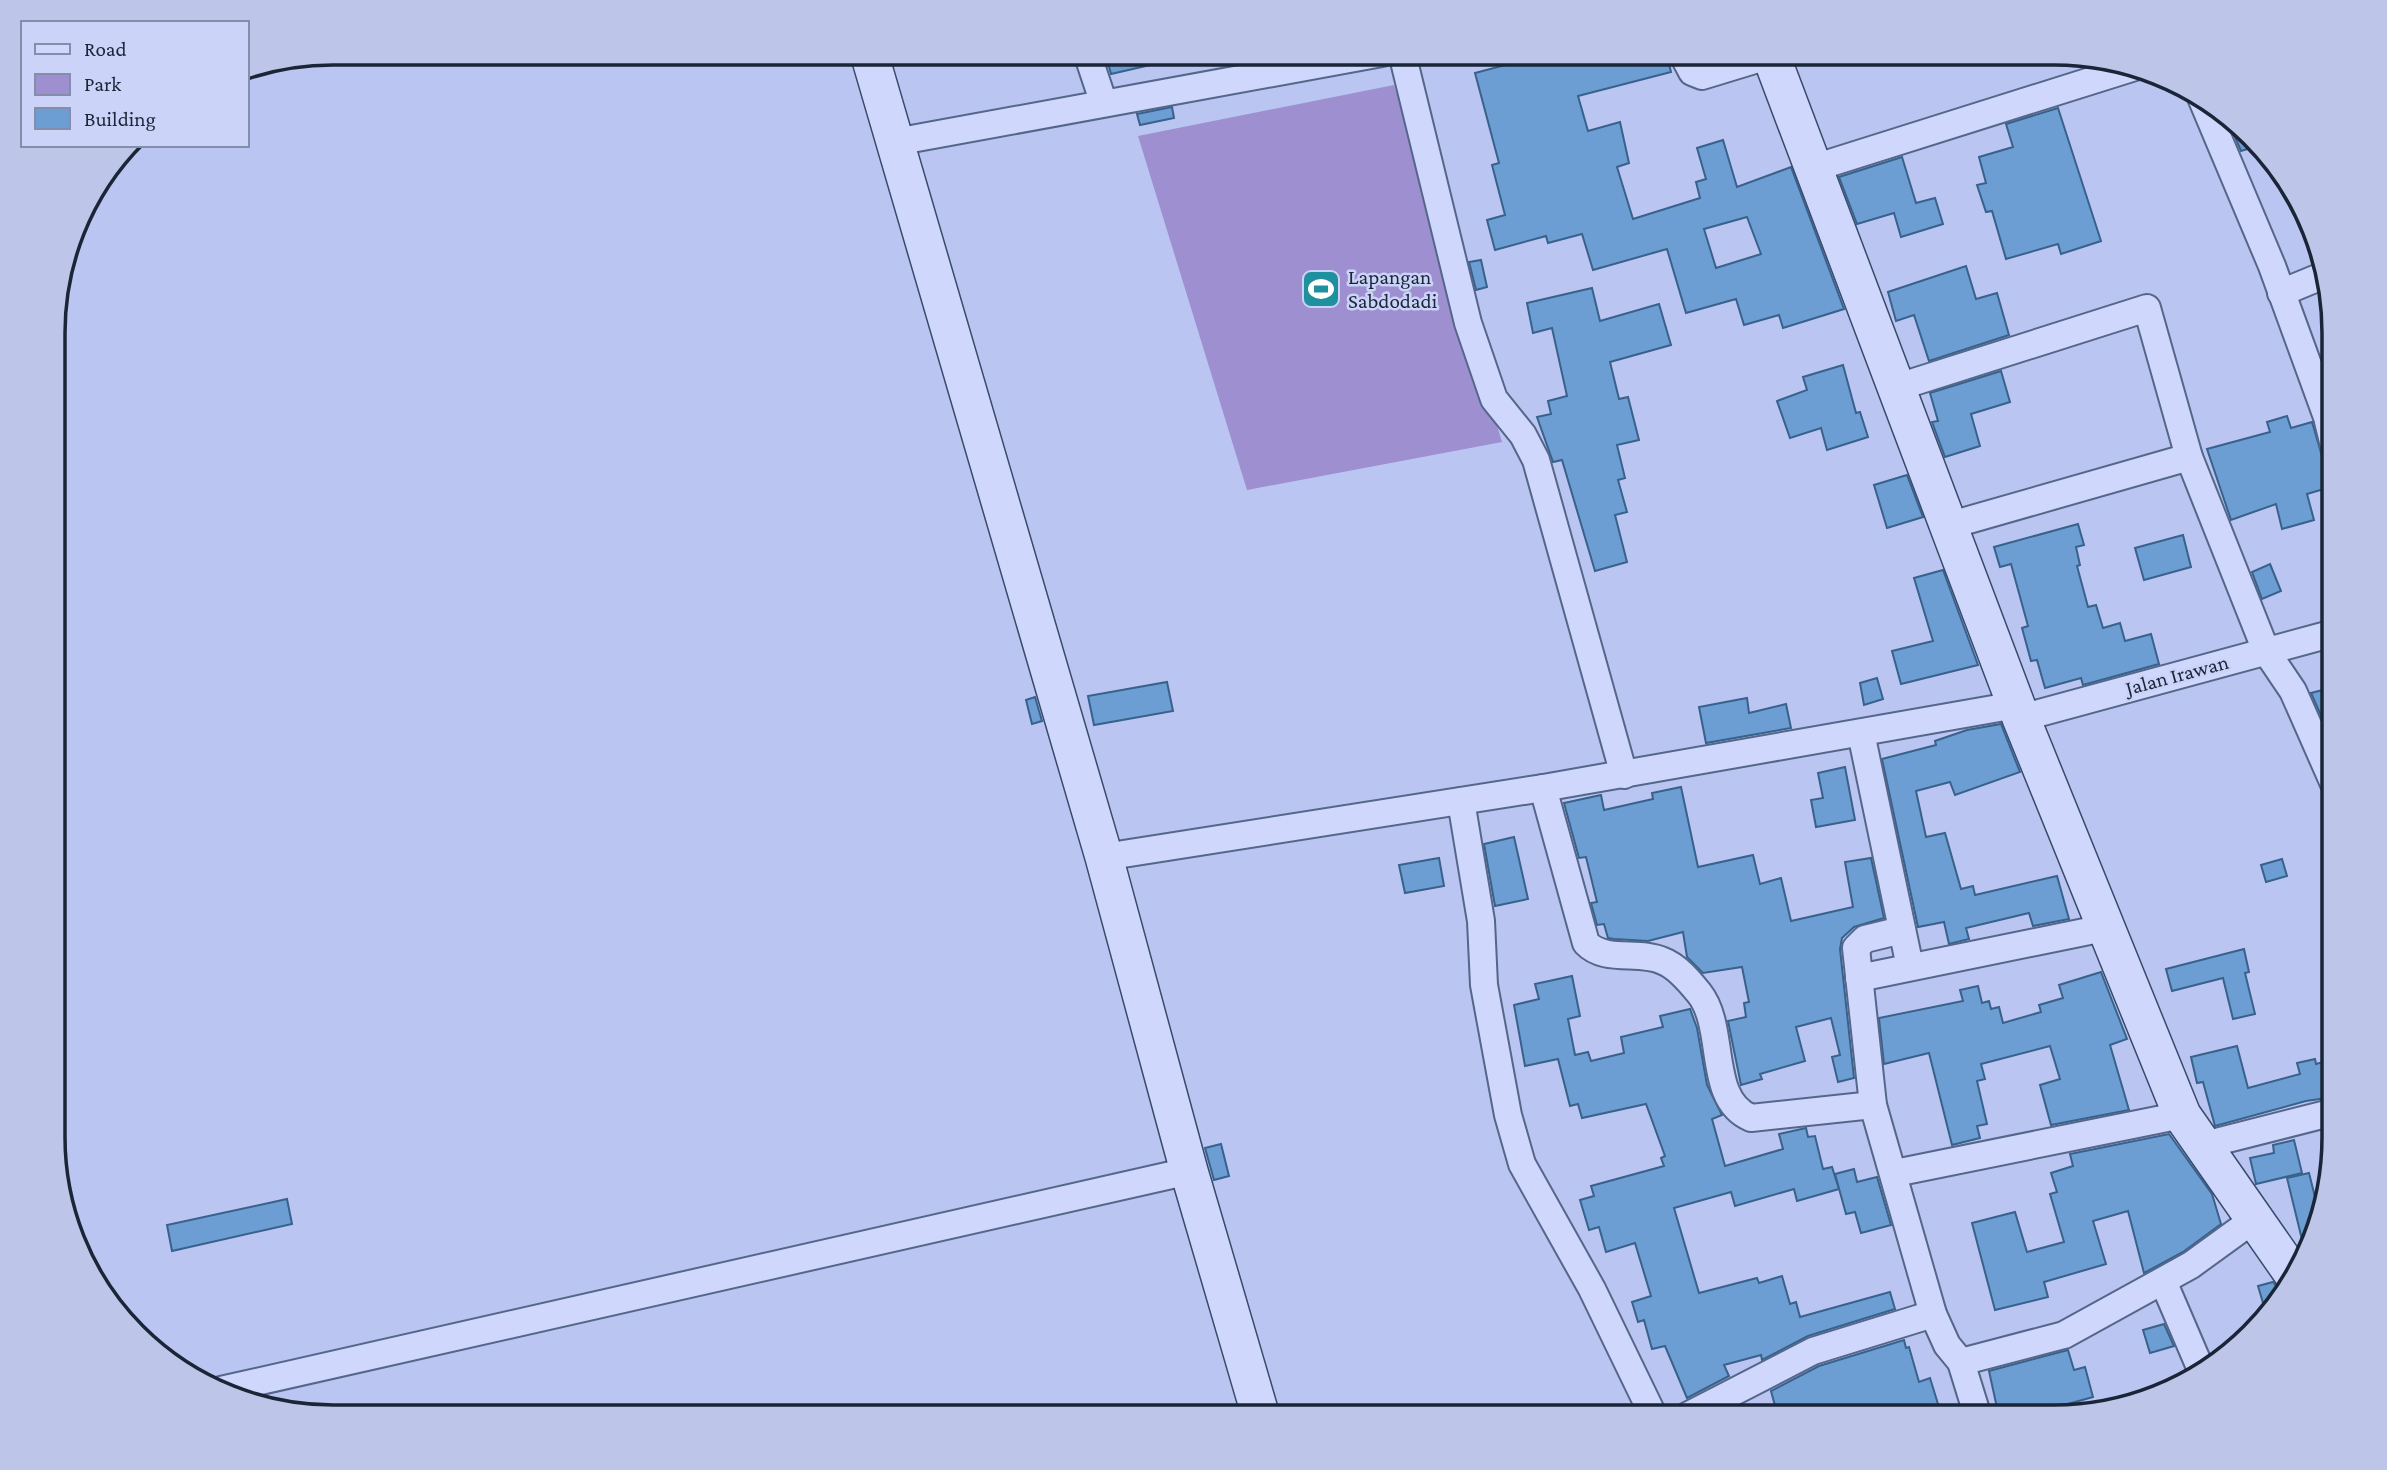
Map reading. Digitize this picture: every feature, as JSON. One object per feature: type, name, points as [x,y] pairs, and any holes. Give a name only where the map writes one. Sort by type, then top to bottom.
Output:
[{"type":"street","points":[[873,65],[1104,857],[1189,1171],[1257,1405]]},
{"type":"street","points":[[1091,65],[1103,102]]},
{"type":"street","points":[[895,142],[1308,65]]},
{"type":"street","points":[[1405,65],[1468,323],[1494,399],[1523,435],[1536,460],[1624,775]]},
{"type":"street","points":[[1688,65],[1692,72],[1702,76],[1736,65]]},
{"type":"street","points":[[1775,65],[2019,711],[2104,928],[2182,1115],[2288,1268]]},
{"type":"street","points":[[1814,168],[2117,73]]},
{"type":"street","points":[[2208,114],[2250,208],[2322,404]]},
{"type":"street","points":[[2280,293],[2316,278]]},
{"type":"street","points":[[1895,388],[2147,307],[2189,457],[2266,651],[2293,691],[2322,757]]},
{"type":"street","points":[[1951,525],[2189,457]]},
{"type":"street","name":"Jalan Irawan","points":[[1104,857],[1543,789],[1861,733],[2019,711],[2322,636]]},
{"type":"street","points":[[1861,733],[1910,967]]},
{"type":"street","points":[[1543,789],[1586,943],[1592,949],[1603,953],[1664,961],[1701,995],[1711,1020],[1727,1095],[1738,1113],[1751,1118],[1873,1105]]},
{"type":"street","points":[[1461,801],[1481,921],[1484,985],[1508,1115],[1522,1164],[1592,1289],[1648,1405]]},
{"type":"street","points":[[1859,978],[2104,928]]},
{"type":"street","points":[[1902,930],[1859,943],[1856,953],[1873,1105],[1895,1173],[1933,1314],[1947,1345],[1961,1362],[1974,1405]]},
{"type":"street","points":[[1895,1173],[2182,1115]]},
{"type":"street","points":[[2204,1145],[2322,1115]]},
{"type":"street","points":[[235,1387],[1189,1171]]},
{"type":"street","points":[[1961,1362],[2064,1335],[2191,1265],[2253,1220]]},
{"type":"street","points":[[2163,1281],[2198,1363]]},
{"type":"street","points":[[1708,1405],[1813,1351],[1933,1314]]},
{"type":"green space","name":"Lapangan Sabdodadi","points":[[1394,85],[1502,442],[1247,490],[1138,136]]},
{"type":"building","points":[[1109,65],[1150,65],[1111,74]]},
{"type":"building","points":[[1505,65],[1669,65],[1671,72],[1578,96],[1588,131],[1620,122],[1629,163],[1617,167],[1633,219],[1700,198],[1696,182],[1706,179],[1697,148],[1723,140],[1737,187],[1791,167],[1844,309],[1783,328],[1779,315],[1744,325],[1736,299],[1686,313],[1667,249],[1593,270],[1582,234],[1548,243],[1546,236],[1495,250],[1487,220],[1505,215],[1492,165],[1499,163],[1475,73]],"holes":[[[1747,217],[1761,254],[1716,268],[1704,229]]]},
{"type":"building","points":[[1172,107],[1174,118],[1140,125],[1137,114]]},
{"type":"building","points":[[2058,108],[2101,241],[2061,254],[2058,244],[2006,259],[1992,211],[1986,212],[1977,185],[1986,183],[1979,157],[2013,147],[2006,124]]},
{"type":"building","points":[[2233,133],[2249,149],[2241,151]]},
{"type":"building","points":[[1902,157],[1916,203],[1935,198],[1943,224],[1901,237],[1894,213],[1857,224],[1839,177]]},
{"type":"building","points":[[1481,260],[1487,287],[1476,290],[1469,262]]},
{"type":"building","points":[[1966,266],[1976,299],[1997,293],[2009,335],[1929,361],[1914,315],[1896,321],[1888,292]]},
{"type":"building","points":[[1592,288],[1600,321],[1659,304],[1671,345],[1610,362],[1619,399],[1628,397],[1639,440],[1617,445],[1625,478],[1618,480],[1627,512],[1615,515],[1627,562],[1595,571],[1562,460],[1553,462],[1537,417],[1551,414],[1548,401],[1567,396],[1552,328],[1533,333],[1527,303]]},
{"type":"building","points":[[1843,365],[1856,413],[1860,412],[1868,437],[1827,450],[1821,428],[1790,438],[1777,401],[1807,390],[1803,377]]},
{"type":"building","points":[[2001,371],[2010,402],[1971,414],[1980,446],[1945,457],[1932,422],[1938,421],[1930,393]]},
{"type":"building","points":[[2287,416],[2291,428],[2312,422],[2322,456],[2322,490],[2307,494],[2314,520],[2282,529],[2276,504],[2231,520],[2207,449],[2270,432],[2267,422]]},
{"type":"building","points":[[1907,475],[1923,517],[1887,528],[1874,485]]},
{"type":"building","points":[[2078,524],[2084,545],[2076,547],[2080,565],[2077,566],[2088,607],[2096,605],[2103,628],[2120,623],[2125,641],[2151,634],[2159,664],[2083,685],[2081,678],[2045,688],[2037,660],[2031,661],[2022,628],[2028,626],[2011,564],[2000,567],[1994,547]]},
{"type":"building","points":[[2183,535],[2191,567],[2144,580],[2135,548]]},
{"type":"building","points":[[2270,564],[2281,591],[2262,599],[2252,572]]},
{"type":"building","points":[[1943,570],[1978,665],[1901,684],[1892,651],[1933,641],[1914,578]]},
{"type":"building","points":[[1877,678],[1883,699],[1864,705],[1860,683]]},
{"type":"building","points":[[1167,682],[1173,711],[1094,725],[1088,696]]},
{"type":"building","points":[[2322,690],[2322,718],[2311,693]]},
{"type":"building","points":[[1035,697],[1042,721],[1032,724],[1026,700]]},
{"type":"building","points":[[1747,698],[1749,713],[1786,704],[1791,728],[1706,743],[1699,707]]},
{"type":"building","points":[[2001,724],[2020,772],[1955,795],[1950,782],[1916,791],[1926,837],[1945,833],[1961,889],[1973,886],[1975,895],[2057,876],[2069,919],[2033,926],[2029,913],[1966,928],[1969,939],[1949,944],[1944,922],[1918,927],[1882,759],[1936,745],[1935,741],[1967,730]]},
{"type":"building","points":[[1845,767],[1855,820],[1816,827],[1811,800],[1823,798],[1818,773]]},
{"type":"building","points":[[1681,787],[1698,867],[1753,855],[1760,884],[1781,878],[1791,921],[1853,907],[1845,862],[1871,858],[1884,918],[1854,927],[1842,938],[1840,949],[1854,1078],[1838,1082],[1832,1057],[1840,1055],[1831,1018],[1796,1027],[1805,1061],[1760,1074],[1762,1079],[1741,1085],[1728,1021],[1746,1017],[1744,1003],[1749,1002],[1742,967],[1703,973],[1687,957],[1683,932],[1648,941],[1614,939],[1608,938],[1604,924],[1597,925],[1591,903],[1597,902],[1586,857],[1579,858],[1564,803],[1601,795],[1604,810],[1653,799],[1652,793]]},
{"type":"building","points":[[1514,837],[1528,899],[1495,906],[1484,844]]},
{"type":"building","points":[[1439,858],[1444,886],[1405,893],[1399,865]]},
{"type":"building","points":[[2282,859],[2287,876],[2266,882],[2261,865]]},
{"type":"building","points":[[2244,949],[2249,972],[2245,973],[2255,1014],[2233,1019],[2223,978],[2172,991],[2166,969]]},
{"type":"building","points":[[2101,972],[2127,1039],[2110,1045],[2129,1110],[2051,1125],[2040,1085],[2060,1079],[2050,1046],[1981,1064],[1985,1079],[1977,1081],[1987,1124],[1977,1126],[1980,1138],[1952,1145],[1929,1053],[1884,1064],[1879,1018],[1963,1001],[1960,990],[1978,986],[1982,1003],[1989,1001],[1991,1009],[1999,1007],[2003,1023],[2041,1012],[2039,1005],[2063,998],[2059,985]]},
{"type":"building","points":[[1572,976],[1580,1016],[1568,1019],[1575,1055],[1588,1052],[1591,1061],[1624,1053],[1621,1037],[1663,1027],[1660,1016],[1690,1009],[1697,1028],[1707,1085],[1722,1115],[1712,1119],[1725,1166],[1783,1149],[1779,1134],[1806,1128],[1808,1137],[1815,1136],[1823,1169],[1832,1167],[1839,1189],[1797,1201],[1794,1189],[1735,1206],[1731,1192],[1674,1208],[1699,1293],[1757,1278],[1759,1283],[1782,1276],[1790,1304],[1796,1302],[1800,1317],[1890,1292],[1895,1309],[1808,1336],[1762,1360],[1761,1355],[1724,1365],[1729,1376],[1687,1398],[1665,1346],[1652,1349],[1644,1320],[1638,1322],[1632,1302],[1651,1296],[1635,1243],[1606,1252],[1599,1227],[1589,1230],[1580,1200],[1594,1196],[1591,1186],[1664,1166],[1661,1158],[1665,1156],[1646,1104],[1582,1118],[1578,1104],[1570,1106],[1558,1059],[1525,1066],[1514,1005],[1539,999],[1535,984]]},
{"type":"building","points":[[2237,1046],[2248,1088],[2300,1074],[2297,1063],[2315,1059],[2316,1064],[2322,1062],[2322,1099],[2215,1126],[2203,1082],[2197,1083],[2191,1057]]},
{"type":"building","points":[[2169,1134],[2212,1194],[2221,1224],[2183,1252],[2144,1273],[2128,1211],[2093,1221],[2106,1264],[2044,1282],[2048,1297],[1995,1310],[1972,1223],[2015,1212],[2027,1252],[2064,1242],[2050,1194],[2057,1192],[2051,1173],[2073,1166],[2070,1154]]},
{"type":"building","points":[[2294,1140],[2302,1173],[2256,1184],[2250,1158],[2274,1153],[2273,1145]]},
{"type":"building","points":[[1221,1144],[1229,1176],[1214,1180],[1205,1148]]},
{"type":"building","points":[[1854,1169],[1857,1182],[1877,1177],[1891,1225],[1861,1233],[1855,1212],[1846,1214],[1835,1174]]},
{"type":"building","points":[[2309,1173],[2315,1197],[2302,1240],[2287,1178]]},
{"type":"building","points":[[287,1199],[292,1224],[172,1251],[167,1225]]},
{"type":"building","points":[[2273,1282],[2276,1287],[2263,1304],[2258,1286]]},
{"type":"building","points":[[2164,1324],[2174,1346],[2150,1353],[2143,1330]]},
{"type":"building","points":[[1904,1340],[1906,1348],[1909,1347],[1919,1382],[1930,1378],[1938,1405],[1775,1405],[1771,1391],[1819,1366]]},
{"type":"building","points":[[2068,1350],[2074,1370],[2085,1367],[2093,1397],[2064,1405],[1996,1405],[1989,1371]]},
{"type":"place","name":"Lapangan Sabdodadi","points":[[1321,289]]}]
